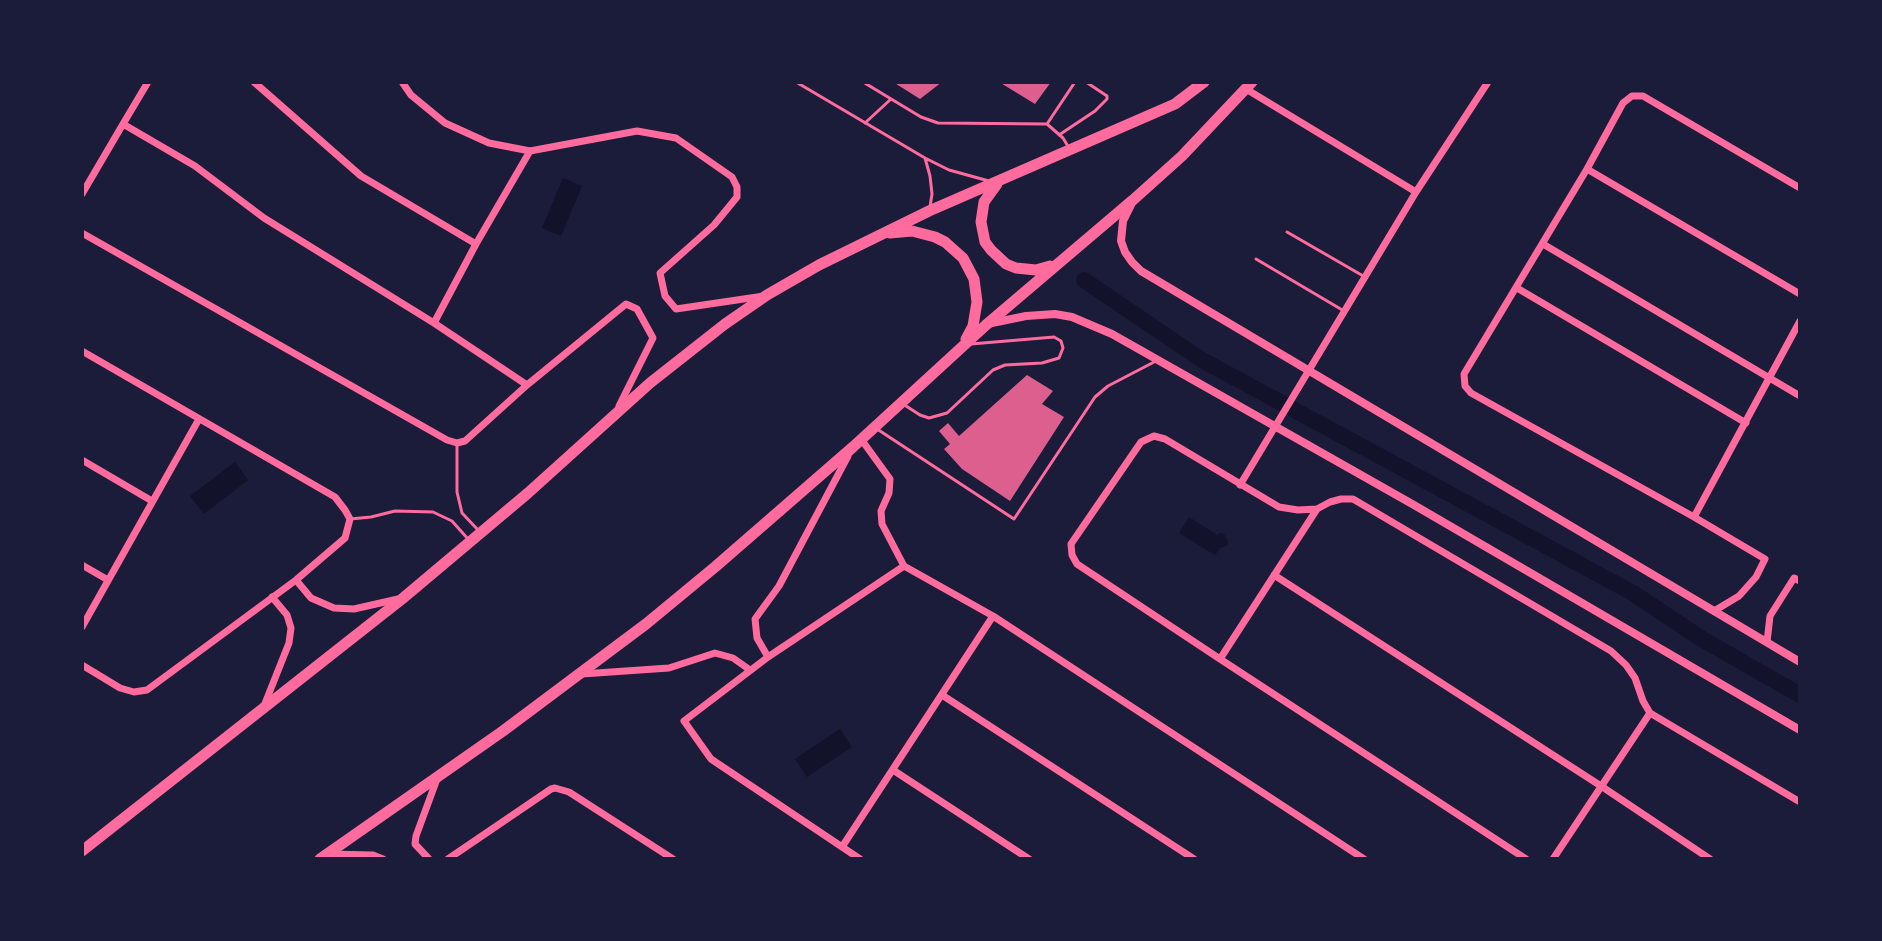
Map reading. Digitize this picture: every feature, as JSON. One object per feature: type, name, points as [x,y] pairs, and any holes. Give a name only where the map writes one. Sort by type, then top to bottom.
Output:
[{"type":"main road","points":[[82,851],[402,599],[569,458],[677,361],[767,295],[819,265],[929,211],[1175,104],[1204,82]]},
{"type":"main road","points":[[324,857],[580,674],[715,567],[857,443],[952,354],[1182,156],[1249,86]]},
{"type":"main road","points":[[999,180],[989,193],[982,212],[982,232],[991,250],[1006,264],[1026,270],[1046,268],[1063,257]]},
{"type":"main road","points":[[874,237],[900,231],[924,233],[955,250],[969,268],[976,291],[976,314],[968,336],[952,354]]},
{"type":"street","points":[[82,194],[148,82]]},
{"type":"street","points":[[254,82],[361,176],[476,244]]},
{"type":"street","points":[[402,82],[411,95],[445,123],[489,143],[530,151],[637,131],[676,138],[732,177],[737,187],[737,197],[714,225],[660,273],[665,296],[676,309],[767,295]]},
{"type":"street","points":[[1240,485],[1416,192],[1488,82]]},
{"type":"street","points":[[1249,86],[1416,192]]},
{"type":"street","points":[[1714,611],[1739,596],[1756,577],[1765,559],[1471,393],[1465,386],[1464,374],[1623,103],[1632,96],[1643,96],[1800,188]]},
{"type":"street","points":[[123,124],[195,166],[264,218],[434,323],[527,385]]},
{"type":"street","points":[[434,323],[530,151]]},
{"type":"street","points":[[1587,169],[1800,294]]},
{"type":"street","points":[[1133,200],[1121,232],[1125,252],[1141,271],[1800,662]]},
{"type":"street","points":[[82,233],[457,443],[465,441],[527,385],[626,304],[637,309],[653,338],[615,416]]},
{"type":"street","points":[[1543,244],[1800,396]]},
{"type":"street","points":[[1517,288],[1746,423]]},
{"type":"street","points":[[986,325],[1026,316],[1055,314],[1072,317],[1112,334],[1414,505],[1800,730]]},
{"type":"street","points":[[1694,517],[1800,321]]},
{"type":"street","points":[[82,351],[335,497],[350,519],[345,538],[296,580],[147,690],[134,692],[120,688],[82,665]]},
{"type":"street","points":[[82,627],[199,419]]},
{"type":"street","points":[[1526,859],[1077,564],[1071,544],[1141,442],[1154,436],[1165,439],[1279,507],[1317,509],[1330,502],[1353,499],[1611,651],[1635,678],[1650,713],[1800,802]]},
{"type":"street","points":[[768,657],[757,638],[755,619],[779,586],[857,443],[890,479],[889,493],[881,511],[882,524],[904,566],[993,616],[1364,859]]},
{"type":"street","points":[[82,460],[152,501]]},
{"type":"street","points":[[1220,659],[1317,509]]},
{"type":"street","points":[[82,565],[108,580]]},
{"type":"street","points":[[860,859],[711,759],[684,721],[768,657],[904,566]]},
{"type":"street","points":[[1274,575],[1710,859]]},
{"type":"street","points":[[296,580],[311,598],[334,608],[354,609],[402,599]]},
{"type":"street","points":[[1767,642],[1770,616],[1797,580]]},
{"type":"street","points":[[264,706],[289,643],[291,628],[287,615],[272,597]]},
{"type":"street","points":[[842,847],[993,616]]},
{"type":"street","points":[[580,674],[669,668],[715,653],[733,658],[750,670]]},
{"type":"street","points":[[942,695],[1194,859]]},
{"type":"street","points":[[1553,859],[1650,713]]},
{"type":"street","points":[[893,770],[1029,859]]},
{"type":"street","points":[[429,859],[415,844],[438,777]]},
{"type":"street","points":[[448,859],[555,788],[569,792],[673,859]]},
{"type":"street","points":[[652,859],[658,850]]},
{"type":"street","points":[[324,857],[373,855],[383,859]]},
{"type":"lane","points":[[796,82],[949,170],[999,180]]},
{"type":"lane","points":[[863,82],[921,117],[938,123],[1047,124],[1070,150]]},
{"type":"lane","points":[[1047,124],[1075,82]]},
{"type":"lane","points":[[1059,135],[1107,99],[1086,82]]},
{"type":"lane","points":[[865,123],[891,99]]},
{"type":"lane","points":[[925,158],[931,185],[929,211]]},
{"type":"lane","points":[[1287,232],[1365,277]]},
{"type":"lane","points":[[1256,259],[1344,311]]},
{"type":"lane","points":[[900,402],[929,418],[947,413],[993,370],[1005,365],[1042,363],[1059,358],[1063,348],[1061,341],[1054,337],[964,344]]},
{"type":"lane","points":[[874,427],[1014,519],[1095,397],[1108,386],[1157,360]]},
{"type":"lane","points":[[457,443],[457,492],[462,513],[476,537]]},
{"type":"lane","points":[[350,519],[395,511],[433,512],[476,537]]},
{"type":"shaded area","points":[[563,178],[582,186],[561,236],[542,228]]},
{"type":"shaded area","points":[[235,462],[248,480],[204,514],[190,496]]},
{"type":"shaded area","points":[[1189,517],[1217,535],[1224,534],[1228,545],[1220,548],[1215,555],[1179,533]]},
{"type":"shaded area","points":[[840,729],[852,747],[807,777],[795,759]]},
{"type":"building","points":[[893,82],[942,82],[920,99]]},
{"type":"building","points":[[999,82],[1051,82],[1035,104]]},
{"type":"building","points":[[1027,375],[1053,391],[1042,404],[1064,417],[1010,501],[962,469],[944,449],[950,444],[939,431],[948,423],[959,436]]},
{"type":"waterway","points":[[1084,280],[1202,360],[1633,593],[1702,639],[1800,695]]}]
